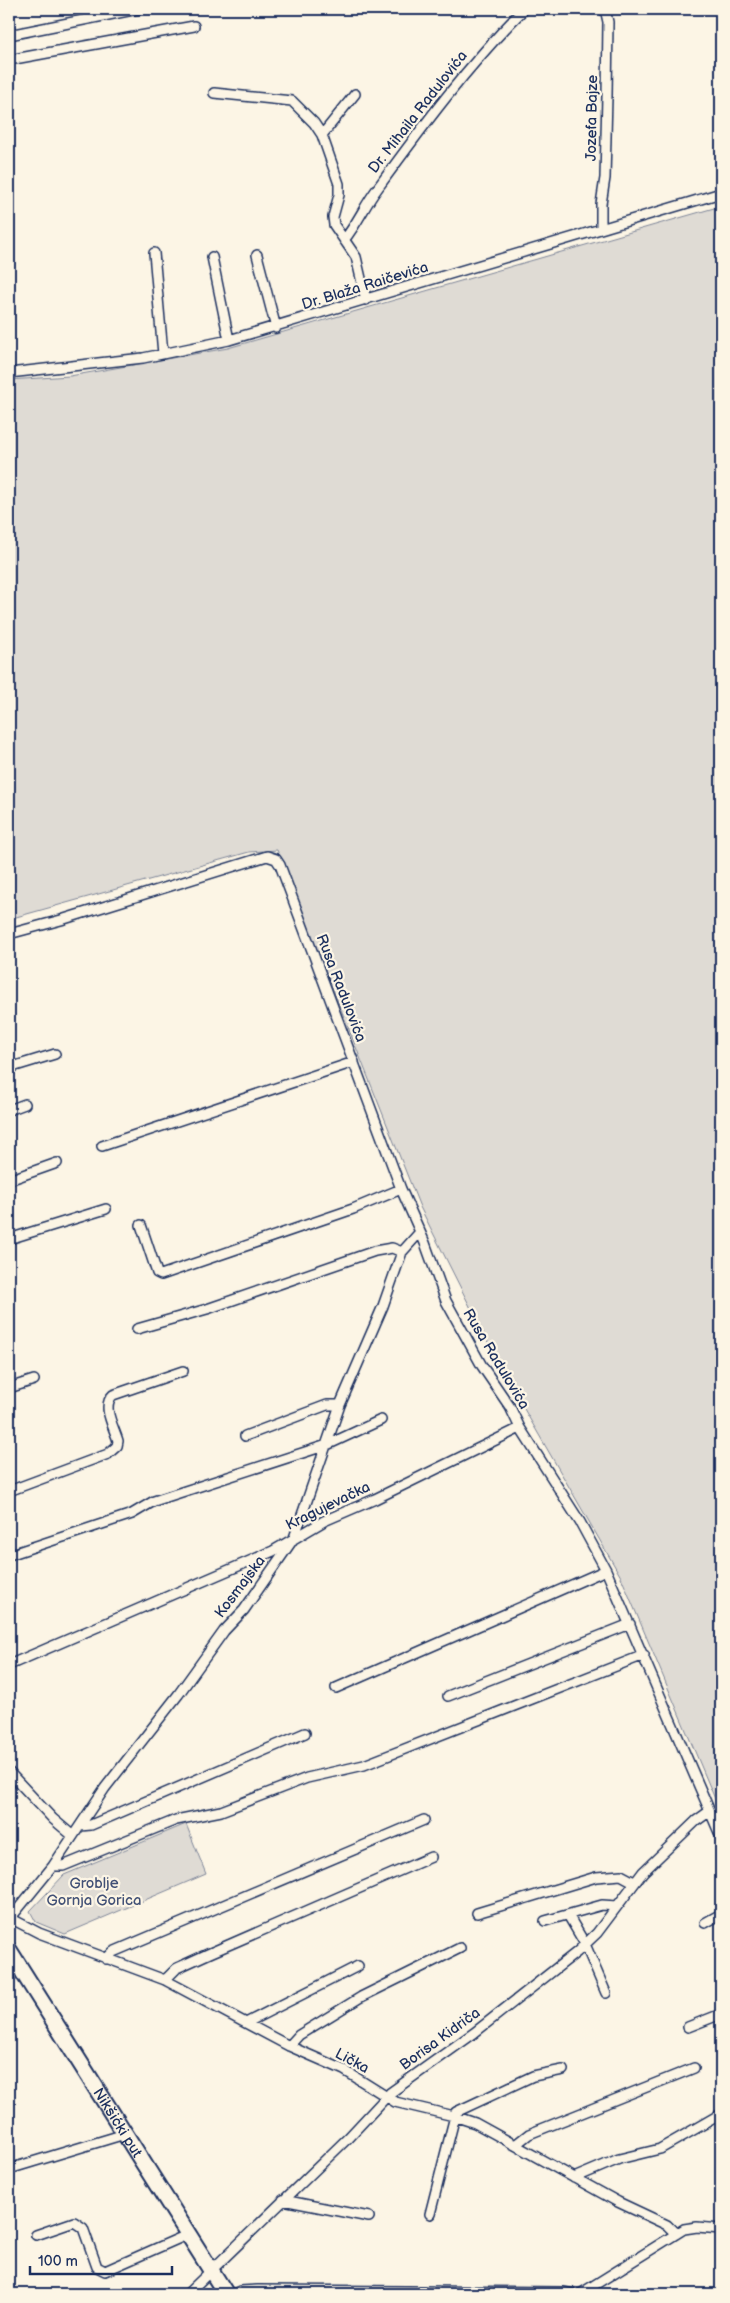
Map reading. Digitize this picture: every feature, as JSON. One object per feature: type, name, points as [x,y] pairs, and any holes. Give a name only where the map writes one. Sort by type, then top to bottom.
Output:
[{"type":"main road","name":"Nikšićki put","points":[[9,1950],[226,2294]]},
{"type":"street","points":[[9,35],[138,9]]},
{"type":"street","name":"Dr. Mihaila Radulovića","points":[[344,240],[369,199],[436,110],[473,64],[524,9]]},
{"type":"street","name":"Jozefa Bajze","points":[[601,228],[607,96],[608,22],[605,9]]},
{"type":"street","points":[[9,60],[194,26]]},
{"type":"street","points":[[214,93],[292,100],[309,116],[322,135],[340,188],[333,222],[359,265],[366,300]]},
{"type":"street","points":[[322,135],[355,94]]},
{"type":"street","name":"Dr. Blaža Raičevića","points":[[9,373],[104,363],[163,354],[230,340],[276,328],[721,193]]},
{"type":"street","points":[[154,253],[163,354]]},
{"type":"street","points":[[257,255],[276,328]]},
{"type":"street","points":[[212,257],[230,340]]},
{"type":"street","name":"Rusa Radulovića","points":[[9,934],[267,856],[276,859],[280,865],[401,1188],[455,1318],[482,1366],[510,1407],[520,1428],[580,1522],[606,1570],[721,1837]]},
{"type":"street","points":[[9,1068],[55,1054]]},
{"type":"street","points":[[102,1146],[354,1062]]},
{"type":"street","points":[[9,1110],[26,1104]]},
{"type":"street","points":[[9,1180],[57,1163]]},
{"type":"street","points":[[141,1225],[157,1273],[161,1275],[353,1209],[401,1188]]},
{"type":"street","points":[[9,1239],[106,1208]]},
{"type":"street","name":"Kosmajska","points":[[10,1919],[53,1866],[105,1788],[178,1695],[212,1648],[244,1610],[294,1538],[340,1405],[383,1306],[402,1252],[420,1232]]},
{"type":"street","points":[[137,1329],[207,1309],[375,1251],[392,1248],[402,1252]]},
{"type":"street","points":[[9,1491],[108,1454],[117,1446],[118,1441],[107,1406],[109,1399],[113,1395],[184,1371]]},
{"type":"street","points":[[9,1388],[34,1380]]},
{"type":"street","points":[[245,1436],[327,1405],[340,1405]]},
{"type":"street","points":[[9,1556],[132,1514],[154,1501],[327,1444],[381,1420]]},
{"type":"street","name":"Kragujevačka","points":[[9,1665],[273,1551],[324,1521],[375,1499],[520,1428]]},
{"type":"street","points":[[336,1688],[606,1570]]},
{"type":"street","points":[[448,1696],[630,1624]]},
{"type":"street","points":[[53,1866],[63,1866],[176,1820],[220,1811],[307,1778],[364,1765],[644,1655]]},
{"type":"street","points":[[80,1826],[91,1825],[305,1733]]},
{"type":"street","points":[[9,1772],[53,1819],[73,1836]]},
{"type":"street","name":"Borisa Kidriča","points":[[187,2294],[348,2138],[386,2097],[410,2077],[474,2033],[597,1933],[634,1882],[696,1821],[710,1811]]},
{"type":"street","points":[[106,1959],[113,1952],[424,1820]]},
{"type":"street","points":[[165,1980],[177,1968],[431,1857]]},
{"type":"street","points":[[478,1913],[596,1877],[621,1874],[634,1882]]},
{"type":"street","points":[[545,1921],[602,1905],[617,1906]]},
{"type":"street","points":[[705,1923],[721,1914]]},
{"type":"street","points":[[568,1915],[585,1944],[606,1993]]},
{"type":"street","name":"Lička","points":[[10,1919],[39,1933],[165,1980],[290,2046],[344,2070],[386,2097],[404,2105],[454,2116],[475,2123],[618,2202],[667,2225],[676,2234]]},
{"type":"street","points":[[290,2046],[299,2035],[360,1997],[460,1948]]},
{"type":"street","points":[[246,2023],[358,1966]]},
{"type":"street","points":[[688,2027],[721,2014]]},
{"type":"street","points":[[515,2145],[529,2134],[694,2068]]},
{"type":"street","points":[[430,2214],[454,2116],[463,2107],[533,2076],[563,2070]]},
{"type":"street","points":[[574,2178],[619,2159],[660,2149],[721,2114]]},
{"type":"street","points":[[9,2168],[125,2134]]},
{"type":"street","points":[[283,2200],[369,2217]]},
{"type":"street","points":[[36,2235],[74,2222],[79,2224],[83,2228],[98,2267],[105,2271],[188,2234]]},
{"type":"street","points":[[580,2294],[676,2234],[692,2227],[721,2229]]},
{"type":"street","points":[[233,2294],[240,2291],[258,2290],[563,2292],[573,2294]]},
{"type":"green space","points":[[721,206],[721,1813],[621,1577],[505,1376],[420,1207],[277,850],[249,852],[9,919],[9,380],[70,376],[228,348]]},
{"type":"green space","name":"Groblje Gornja Gorica","points":[[186,1824],[206,1874],[65,1934],[36,1922],[30,1911],[64,1875]]}]
